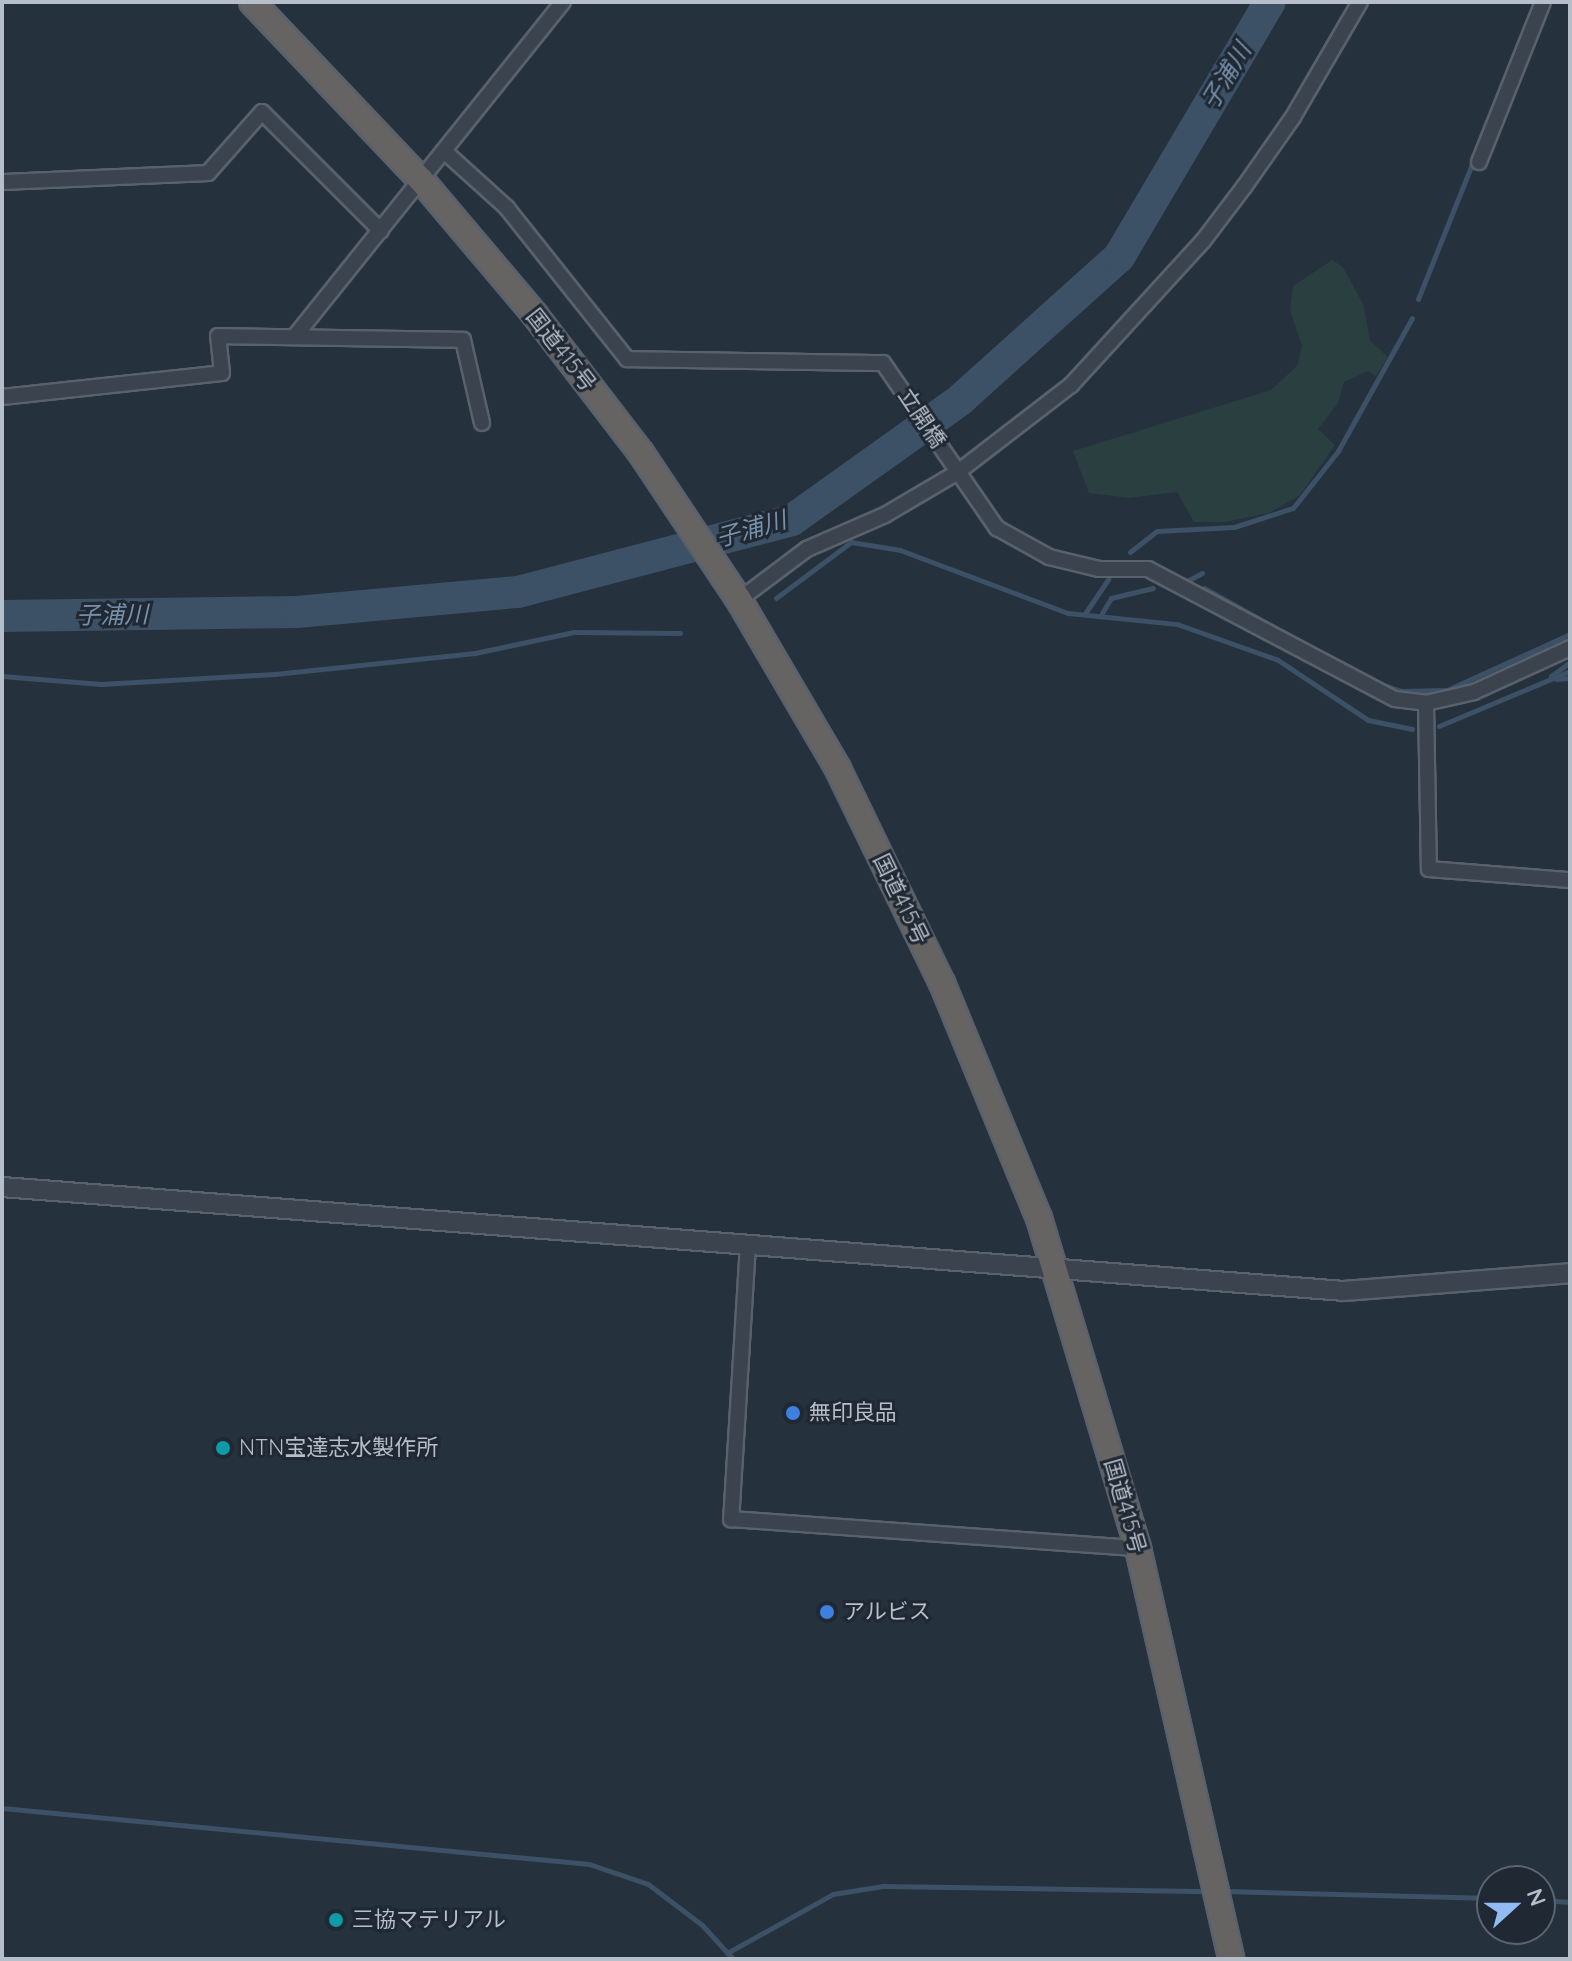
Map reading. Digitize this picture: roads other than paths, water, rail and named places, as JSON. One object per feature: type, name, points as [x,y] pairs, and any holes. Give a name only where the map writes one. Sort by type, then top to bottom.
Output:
[{"type":"highway","name":"国道415号","points":[[252,2],[421,180],[535,315],[650,466],[734,592],[838,769],[942,983],[1054,1266],[1138,1548],[1231,1959]]},
{"type":"street","points":[[296,335],[563,2]]},
{"type":"street","points":[[734,592],[807,549],[885,515],[1071,385],[1203,241],[1293,117],[1360,2]]},
{"type":"street","points":[[1479,162],[1543,2]]},
{"type":"street","points":[[2,182],[208,173],[262,112],[381,231]]},
{"type":"street","name":"立開橋","points":[[444,151],[507,208],[627,359],[878,361],[890,371],[997,528],[1049,557],[1099,569],[1132,565],[1148,569],[1352,680],[1395,699],[1426,703]]},
{"type":"street","points":[[2,397],[222,373],[218,336],[463,340],[482,423]]},
{"type":"street","points":[[1570,648],[1474,692],[1426,703],[1429,869],[1570,880]]},
{"type":"street","points":[[2,1187],[1054,1266],[1343,1291],[1570,1273]]},
{"type":"street","points":[[748,1244],[731,1519],[1138,1548]]},
{"type":"waterway","name":"子浦川","points":[[2,616],[297,612],[518,592],[792,520],[960,400],[1119,257],[1270,2]]},
{"type":"waterway","points":[[1418,299],[1474,159]]},
{"type":"waterway","points":[[1130,552],[1157,531],[1234,527],[1293,508],[1338,451],[1412,318]]},
{"type":"waterway","points":[[776,598],[851,542],[900,550],[1068,613],[1177,624],[1278,660],[1368,720],[1412,729]]},
{"type":"waterway","points":[[1187,581],[1202,573]]},
{"type":"waterway","points":[[1086,612],[1108,579]]},
{"type":"waterway","points":[[1102,613],[1111,598],[1153,588]]},
{"type":"waterway","points":[[1204,588],[1301,642]]},
{"type":"waterway","points":[[2,676],[101,684],[275,674],[475,653],[574,632],[680,633]]},
{"type":"waterway","points":[[1380,684],[1401,691],[1447,690],[1570,634]]},
{"type":"waterway","points":[[1551,676],[1570,662]]},
{"type":"waterway","points":[[1439,726],[1570,671]]},
{"type":"waterway","points":[[1556,679],[1570,678]]},
{"type":"waterway","points":[[2,1808],[589,1864],[648,1884],[702,1925],[733,1959]]},
{"type":"waterway","points":[[727,1953],[833,1894],[883,1886],[1210,1891]]},
{"type":"waterway","points":[[1224,1891],[1476,1898]]},
{"type":"waterway","points":[[1556,1901],[1570,1902]]},
{"type":"place","name":"無印良品","points":[[793,1413]]},
{"type":"place","name":"NTN宝達志水製作所","points":[[223,1448]]},
{"type":"place","name":"アルビス","points":[[827,1612]]},
{"type":"place","name":"三協マテリアル","points":[[336,1920]]}]
